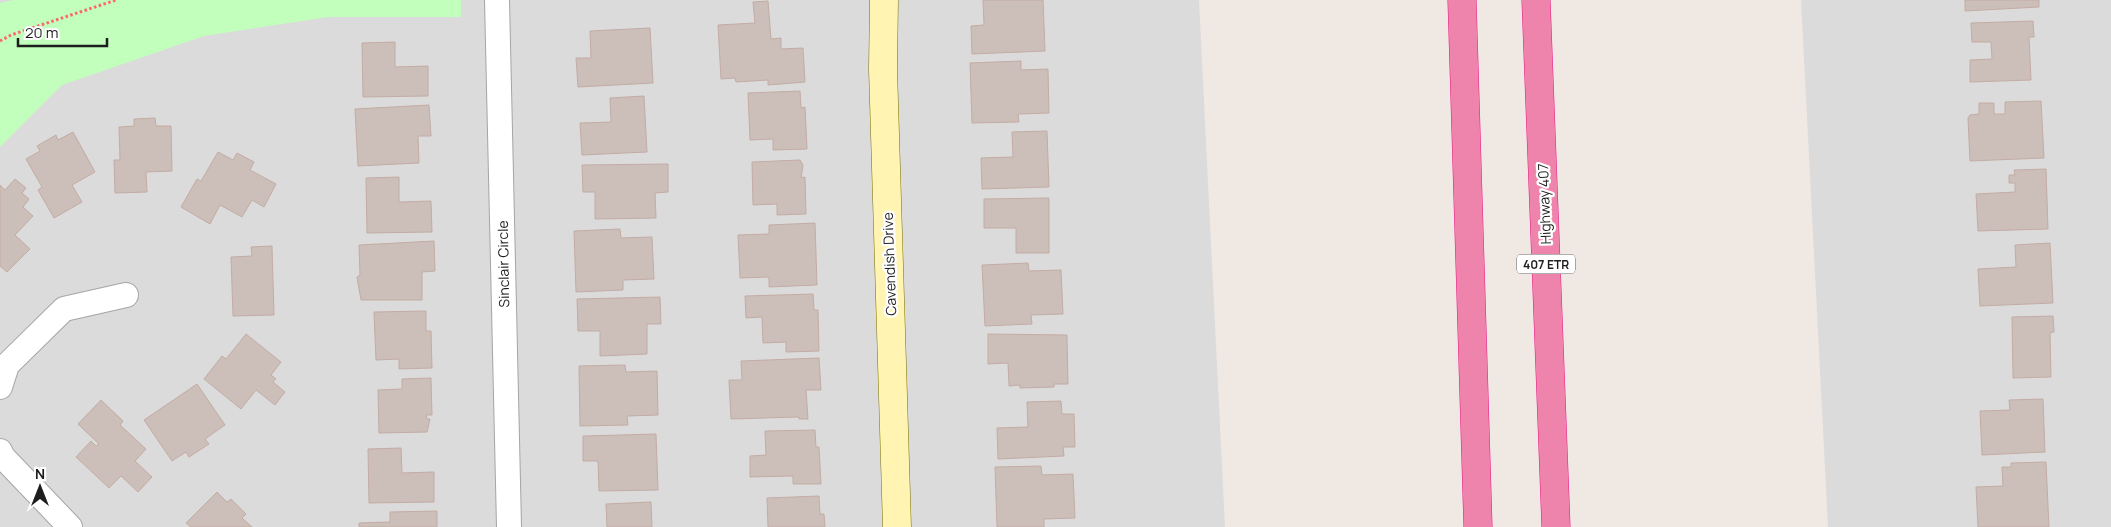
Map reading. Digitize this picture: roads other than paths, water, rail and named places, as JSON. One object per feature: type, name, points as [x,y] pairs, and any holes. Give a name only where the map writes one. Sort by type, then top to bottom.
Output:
[{"type":"highway","points":[[1462,0],[1478,527]]},
{"type":"highway","name":"Highway 407","points":[[1536,0],[1556,527]]},
{"type":"street","name":"Sinclair Circle","points":[[497,0],[509,527]]},
{"type":"street","name":"Cavendish Drive","points":[[884,0],[883,69],[898,527]]},
{"type":"street","points":[[0,387],[7,365],[64,310],[126,295]]},
{"type":"street","points":[[0,451],[4,458],[70,527]]}]
